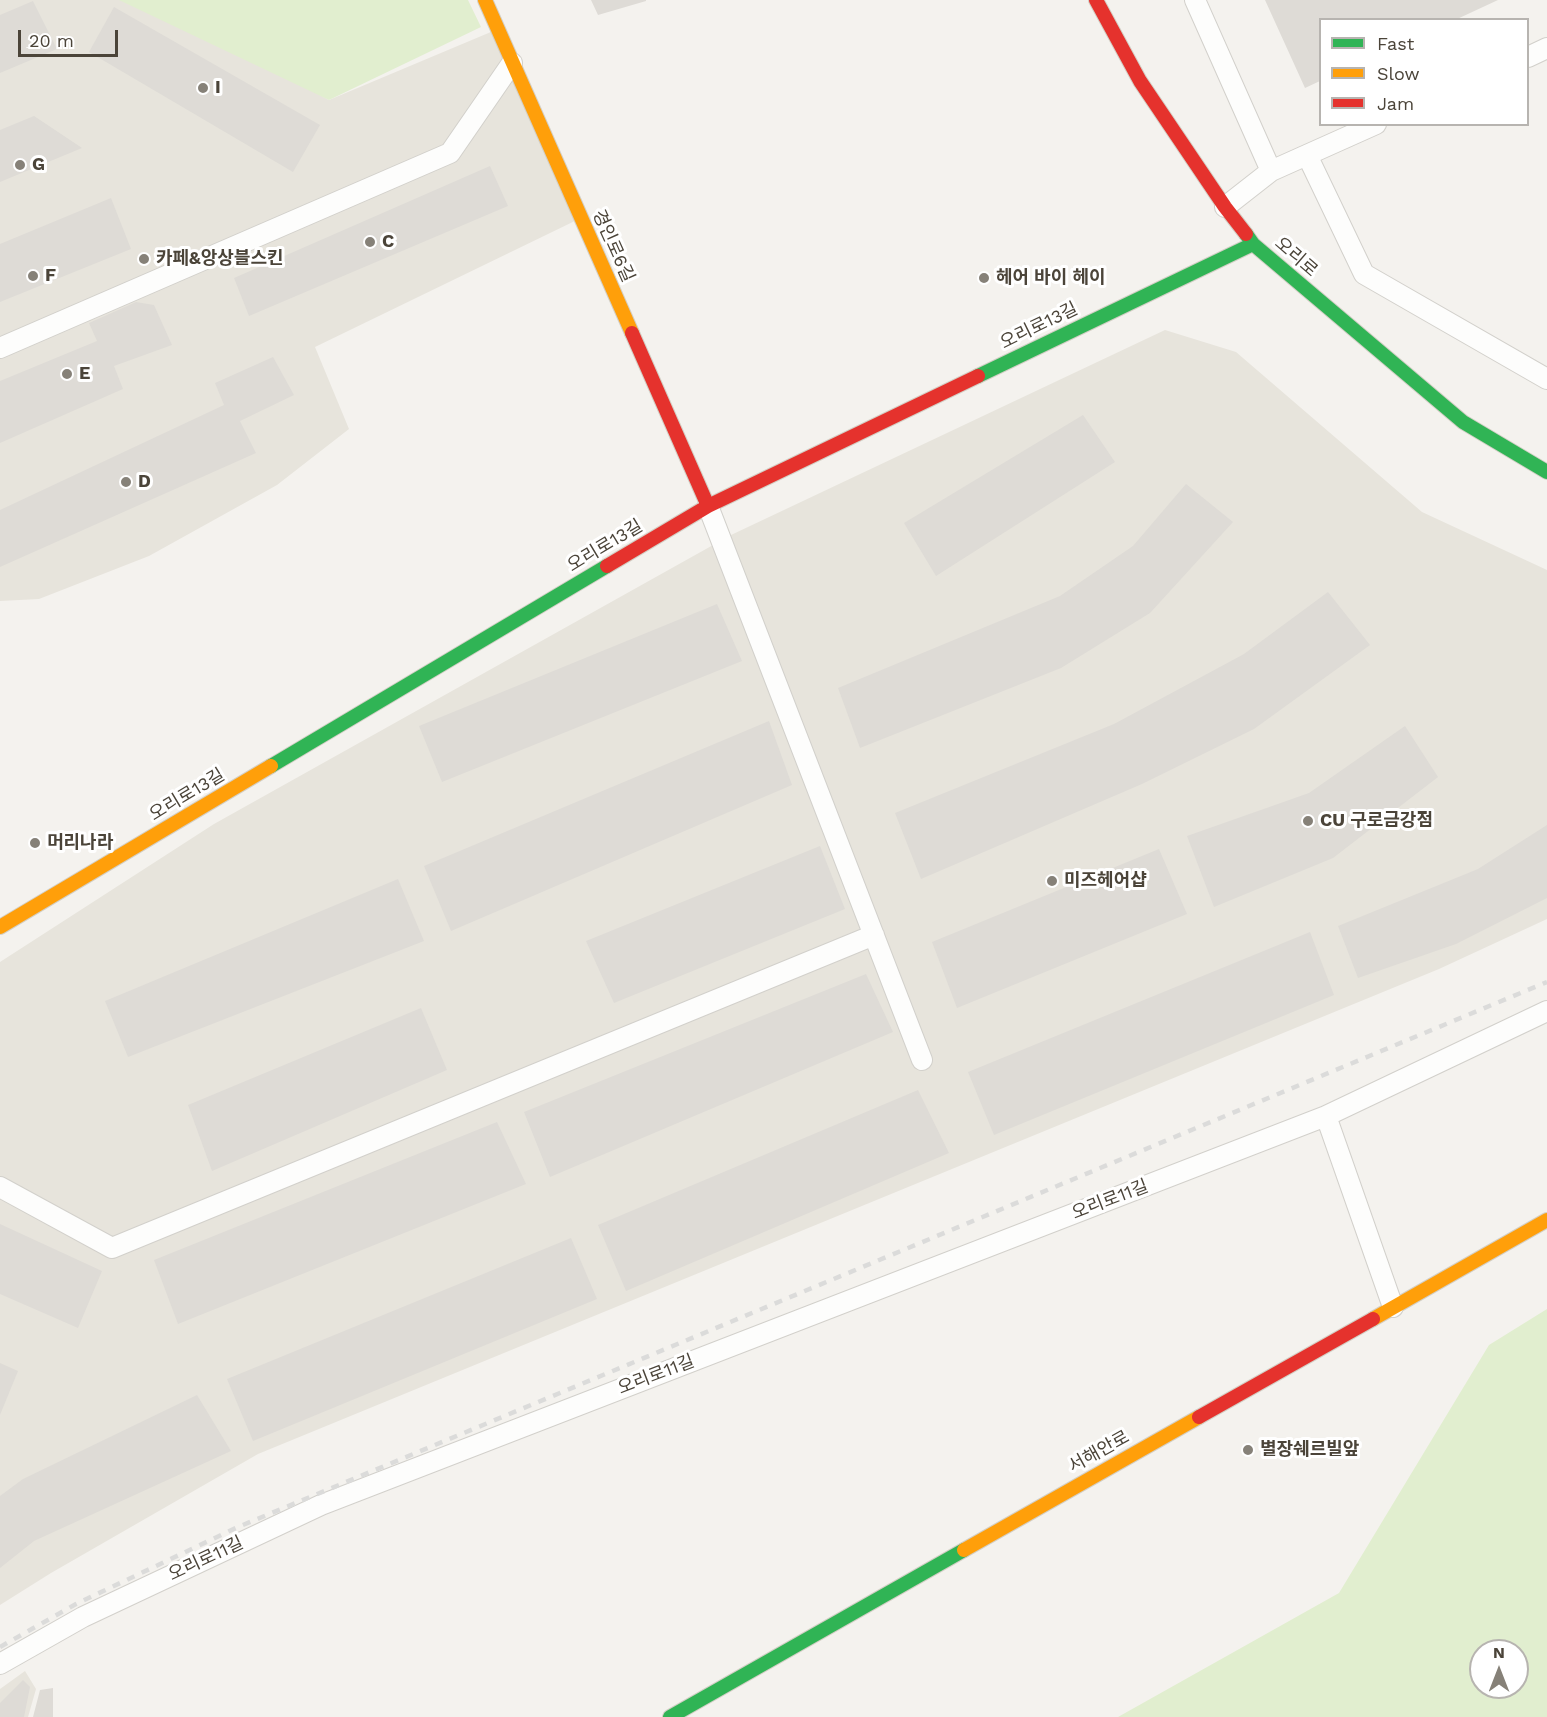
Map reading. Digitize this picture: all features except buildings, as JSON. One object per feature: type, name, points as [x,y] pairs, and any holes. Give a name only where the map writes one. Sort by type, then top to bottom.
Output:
[{"type":"street","name":"경인로6길","points":[[485,0],[708,506]]},
{"type":"street","name":"오리로","points":[[1096,0],[1140,81],[1225,207],[1253,244],[1463,422],[1547,472]]},
{"type":"street","name":"오리로13길","points":[[0,927],[708,506],[1253,244]]},
{"type":"street","name":"서해안로","points":[[670,1717],[1547,1220]]},
{"type":"lane","points":[[1195,0],[1271,171]]},
{"type":"lane","points":[[1529,56],[1547,48]]},
{"type":"lane","points":[[0,348],[450,153],[512,63]]},
{"type":"lane","points":[[1225,207],[1271,171],[1372,126]]},
{"type":"lane","points":[[1307,155],[1364,274],[1547,379]]},
{"type":"lane","points":[[708,506],[922,1060]]},
{"type":"lane","points":[[0,1187],[112,1248],[874,935]]},
{"type":"lane","name":"오리로11길","points":[[0,1664],[83,1617],[321,1505],[1326,1116],[1547,1011]]},
{"type":"lane","points":[[1326,1116],[1393,1307]]},
{"type":"shaded area","points":[[0,0],[147,0],[329,100],[498,29],[581,218],[315,347],[349,429],[277,485],[149,556],[39,599],[0,601]]},
{"type":"shaded area","points":[[1165,330],[1236,352],[1422,512],[1547,570],[1547,919],[1439,969],[258,1454],[51,1573],[0,1605],[0,962],[214,824],[731,535]]},
{"type":"shaded area","points":[[25,1671],[36,1689],[28,1717],[0,1717],[0,1689]]},
{"type":"green space","points":[[119,0],[468,0],[481,27],[329,100]]},
{"type":"green space","points":[[1547,1309],[1547,1717],[1118,1717],[1339,1593],[1489,1345]]},
{"type":"railway","points":[[0,1647],[76,1604],[238,1527],[1547,982]]},
{"type":"traffic: fast","points":[[1246,234],[1253,244],[1463,422],[1547,472]]},
{"type":"traffic: fast","points":[[978,376],[1253,244]]},
{"type":"traffic: fast","points":[[271,766],[607,566]]},
{"type":"traffic: fast","points":[[670,1717],[964,1550]]},
{"type":"traffic: slow","points":[[485,0],[632,333]]},
{"type":"traffic: slow","points":[[0,927],[271,766]]},
{"type":"traffic: slow","points":[[1373,1319],[1547,1220]]},
{"type":"traffic: slow","points":[[964,1550],[1199,1417]]},
{"type":"traffic: jam","points":[[1096,0],[1140,81],[1225,207],[1246,234]]},
{"type":"traffic: jam","points":[[632,333],[708,506]]},
{"type":"traffic: jam","points":[[607,566],[708,506],[978,376]]},
{"type":"traffic: jam","points":[[1199,1417],[1373,1319]]},
{"type":"place","name":"I","points":[[203,88]]},
{"type":"place","name":"G","points":[[20,165]]},
{"type":"place","name":"C","points":[[370,242]]},
{"type":"place","name":"카페&앙상블스킨","points":[[144,259]]},
{"type":"place","name":"F","points":[[33,276]]},
{"type":"place","name":"헤어 바이 헤이","points":[[984,278]]},
{"type":"place","name":"E","points":[[67,374]]},
{"type":"place","name":"D","points":[[126,482]]},
{"type":"place","name":"CU 구로금강점","points":[[1308,821]]},
{"type":"place","name":"머리나라","points":[[35,843]]},
{"type":"place","name":"미즈헤어샵","points":[[1052,881]]},
{"type":"place","name":"별장쉐르빌앞","points":[[1248,1450]]}]
